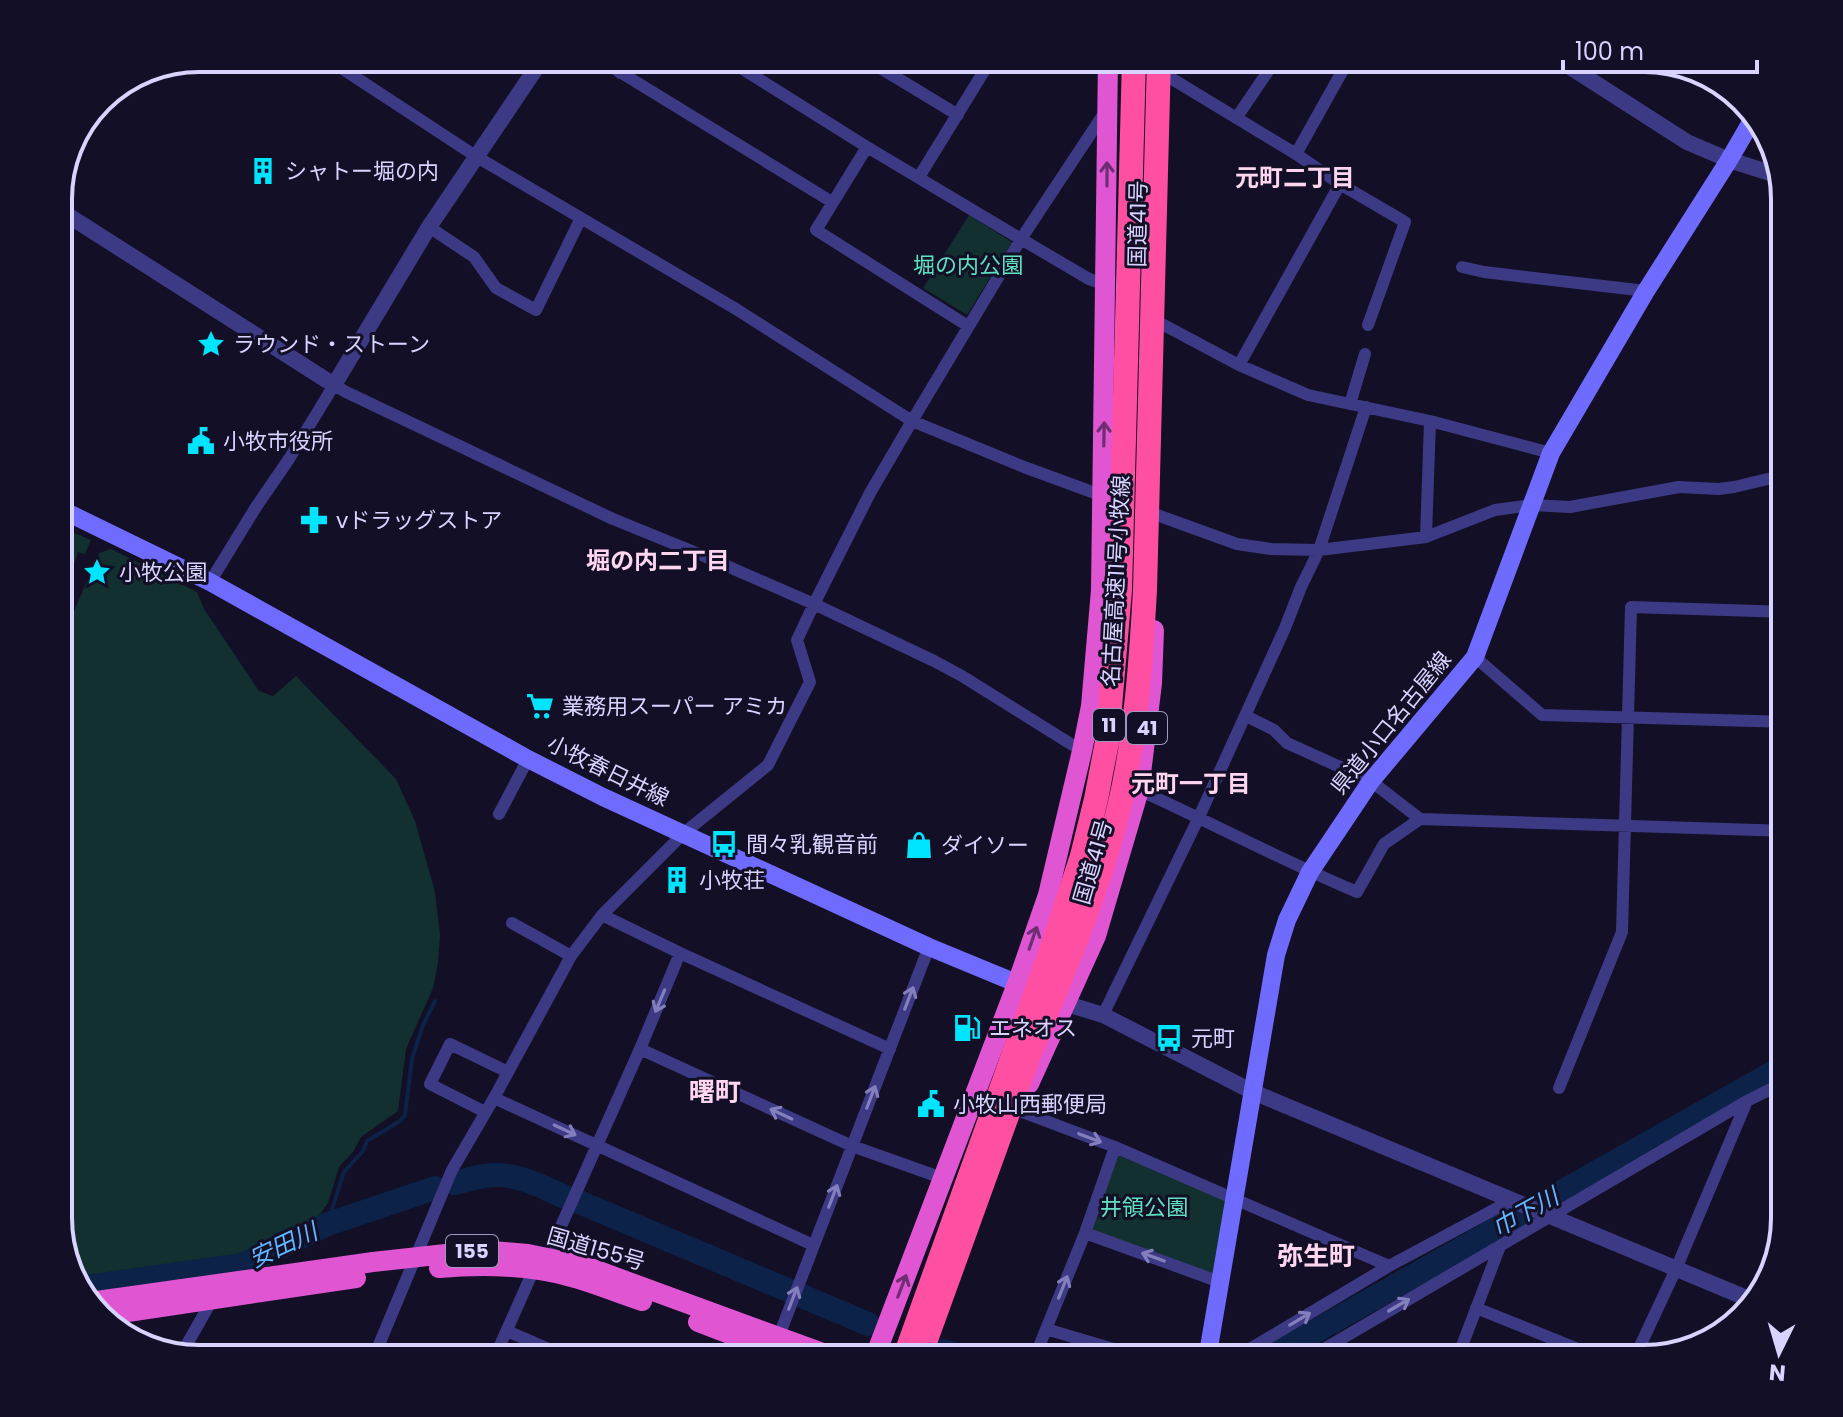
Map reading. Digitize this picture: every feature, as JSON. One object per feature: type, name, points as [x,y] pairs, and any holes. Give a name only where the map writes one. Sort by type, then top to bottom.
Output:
[{"type":"highway","name":"国道41号","points":[[879,1345],[1048,895],[1091,706],[1101,590],[1108,72]]},
{"type":"highway","name":"名古屋高速11号小牧線","points":[[909,1345],[1055,939],[1082,856],[1107,742],[1122,560],[1134,72]]},
{"type":"highway","points":[[1028,1058],[1091,873],[1114,779],[1132,564],[1142,171],[1161,72]]},
{"type":"highway","name":"国道41号","points":[[931,1345],[1017,1110],[1096,936],[1139,790],[1152,683],[1163,72]]},
{"type":"highway","name":"名古屋高速11号小牧線","points":[[924,1345],[1028,1058],[1075,945],[1120,803],[1143,638],[1163,72]]},
{"type":"highway","name":"国道155号","points":[[116,1314],[212,1300],[482,1250],[541,1266],[585,1266],[765,1345]]},
{"type":"highway","name":"国道155号","points":[[103,1300],[411,1264]]},
{"type":"main road","name":"県道小口名古屋線","points":[[1209,1345],[1276,955],[1287,920],[1310,872],[1371,781],[1475,657],[1551,453],[1646,291],[1748,127]]},
{"type":"main road","name":"小牧春日井線","points":[[72,515],[210,582],[528,759],[603,797],[929,947],[1067,1004]]},
{"type":"street","points":[[347,72],[477,157],[736,309],[912,421],[1103,496]]},
{"type":"street","points":[[210,582],[429,227],[534,72]]},
{"type":"street","points":[[747,72],[1021,239],[1089,279],[1106,285]]},
{"type":"street","points":[[887,72],[958,115]]},
{"type":"street","points":[[919,177],[984,72]]},
{"type":"street","points":[[1176,72],[1237,117],[1405,222],[1368,325]]},
{"type":"street","points":[[1237,117],[1268,72]]},
{"type":"street","points":[[1296,154],[1342,72]]},
{"type":"street","points":[[1578,72],[1687,142],[1768,172]]},
{"type":"street","points":[[620,73],[832,202]]},
{"type":"street","points":[[379,1345],[452,1170],[571,956],[602,915],[684,833],[768,765],[810,682],[797,640],[870,493],[1021,239],[1107,109]]},
{"type":"street","points":[[867,147],[816,230],[968,326]]},
{"type":"street","points":[[1239,365],[1340,184]]},
{"type":"street","points":[[72,218],[346,392],[613,519],[814,604],[953,671],[1082,751]]},
{"type":"street","points":[[429,227],[474,257],[496,288],[536,310],[581,218]]},
{"type":"street","points":[[1462,267],[1646,291]]},
{"type":"street","points":[[1160,323],[1239,365],[1308,395],[1430,421],[1551,453]]},
{"type":"street","points":[[1350,404],[1365,354]]},
{"type":"street","points":[[1103,1015],[1246,716],[1319,550],[1366,407]]},
{"type":"street","points":[[1426,537],[1430,421]]},
{"type":"street","points":[[1157,515],[1237,544],[1271,549],[1319,550],[1426,537],[1495,510],[1531,505],[1570,507],[1679,487],[1719,489],[1771,478]]},
{"type":"street","points":[[1559,1088],[1622,932],[1631,607],[1771,612]]},
{"type":"street","points":[[1475,657],[1542,715],[1771,722]]},
{"type":"street","points":[[1246,716],[1274,730],[1287,743],[1371,781],[1420,819],[1771,831]]},
{"type":"street","points":[[499,814],[528,759]]},
{"type":"street","points":[[1139,790],[1357,892],[1384,844],[1420,819]]},
{"type":"street","points":[[602,915],[890,1049]]},
{"type":"street","points":[[512,923],[571,956]]},
{"type":"street","points":[[776,1345],[929,947]]},
{"type":"street","points":[[500,1345],[541,1266],[640,1049],[680,953]]},
{"type":"street","points":[[1067,1004],[1103,1015],[1253,1092],[1743,1297]]},
{"type":"street","points":[[485,1112],[430,1084],[450,1044],[508,1072]]},
{"type":"street","points":[[640,1049],[852,1146],[942,1178]]},
{"type":"street","points":[[1331,1345],[1771,1089]]},
{"type":"street","points":[[494,1098],[813,1245]]},
{"type":"street","points":[[1641,1345],[1747,1101]]},
{"type":"street","points":[[1017,1110],[1115,1147],[1389,1266]]},
{"type":"street","points":[[1040,1345],[1085,1233],[1115,1147]]},
{"type":"street","points":[[1256,1345],[1389,1266],[1512,1200]]},
{"type":"street","points":[[1085,1233],[1220,1282]]},
{"type":"street","points":[[1462,1345],[1500,1246]]},
{"type":"street","points":[[187,1344],[212,1300]]},
{"type":"street","points":[[1476,1308],[1569,1345]]},
{"type":"street","points":[[1046,1329],[1100,1345]]},
{"type":"street","points":[[507,1331],[540,1345]]},
{"type":"street","points":[[1557,1345],[1559,1341]]},
{"type":"green space","name":"堀の内公園","points":[[969,215],[1012,242],[967,315],[923,288]]},
{"type":"green space","points":[[72,532],[91,540],[85,554],[78,552],[74,564]]},
{"type":"green space","points":[[111,549],[197,592],[204,609],[259,691],[273,696],[296,676],[396,779],[415,821],[435,892],[440,935],[433,988],[406,1049],[398,1111],[361,1137],[353,1152],[339,1167],[328,1203],[318,1217],[237,1257],[88,1280],[74,1243],[72,1226],[72,616],[99,553]]},
{"type":"green space","name":"井領公園","points":[[1115,1147],[1226,1195],[1220,1282],[1085,1233]]},
{"type":"waterway","points":[[332,1209],[344,1172],[363,1151],[367,1141],[405,1115],[412,1059],[435,1001]]},
{"type":"waterway","name":"巾下川","points":[[1291,1345],[1771,1074]]},
{"type":"waterway","name":"安田川","points":[[454,1183],[495,1175],[506,1176],[526,1180],[565,1197]]},
{"type":"waterway","name":"安田川","points":[[93,1286],[242,1265],[328,1224],[435,1188]]},
{"type":"waterway","name":"安田川","points":[[579,1202],[790,1291]]},
{"type":"waterway","name":"安田川","points":[[802,1296],[868,1324]]},
{"type":"place","name":"シャトー堀の内","points":[[263,171]]},
{"type":"place","name":"ラウンド・ストーン","points":[[211,344]]},
{"type":"place","name":"小牧市役所","points":[[201,441]]},
{"type":"place","name":"vドラッグストア","points":[[314,520]]},
{"type":"place","name":"小牧公園","points":[[97,572]]},
{"type":"place","name":"業務用スーパー アミカ","points":[[540,706]]},
{"type":"place","name":"間々乳観音前","points":[[724,844]]},
{"type":"place","name":"ダイソー","points":[[919,845]]},
{"type":"place","name":"小牧荘","points":[[677,880]]},
{"type":"place","name":"エネオス","points":[[967,1028]]},
{"type":"place","name":"元町","points":[[1169,1038]]},
{"type":"place","name":"小牧山西郵便局","points":[[931,1104]]},
{"type":"district","name":"元町二丁目","points":[[1295,177]]},
{"type":"district","name":"堀の内二丁目","points":[[658,560]]},
{"type":"district","name":"元町一丁目","points":[[1191,783]]},
{"type":"district","name":"曙町","points":[[715,1092]]},
{"type":"district","name":"弥生町","points":[[1316,1256]]}]
